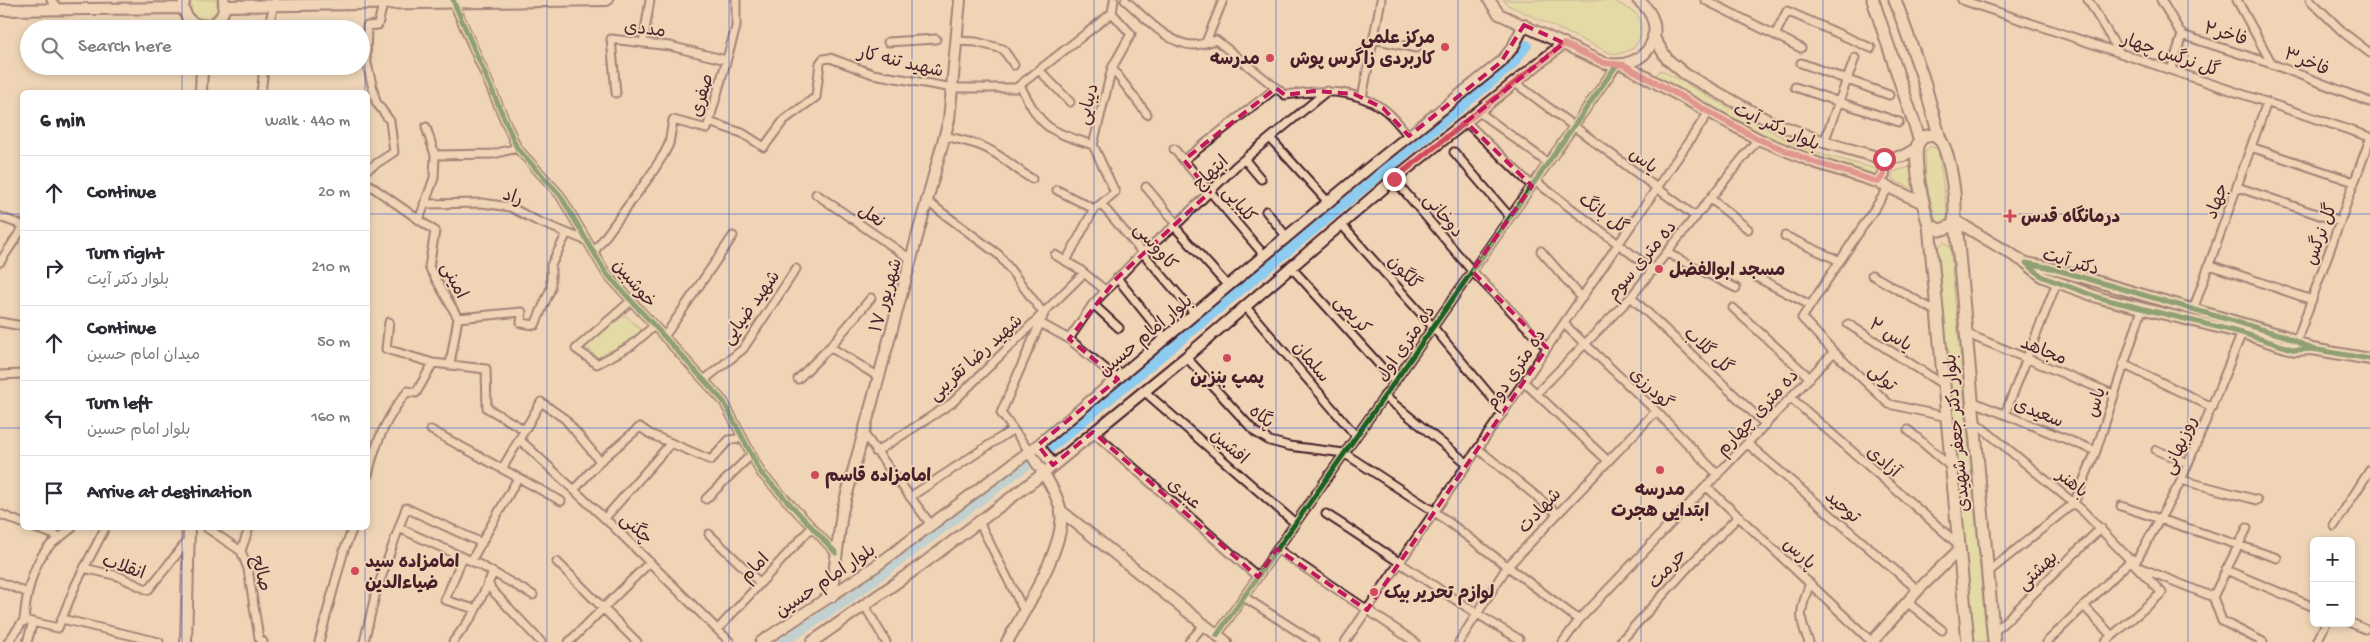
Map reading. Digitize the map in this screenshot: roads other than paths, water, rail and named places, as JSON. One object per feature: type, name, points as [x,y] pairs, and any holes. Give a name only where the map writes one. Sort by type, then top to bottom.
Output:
[{"type":"main road","points":[[218,20],[224,12],[225,3],[343,2],[383,4],[454,1],[607,0]]},
{"type":"main road","name":"۱۷ شهریور","points":[[831,597],[842,512],[945,136],[953,88],[960,0]]},
{"type":"main road","name":"بلوار دکتر آیت","points":[[1489,0],[1499,14],[1604,63],[1620,65],[1758,139],[1814,162],[1878,182],[1923,203]]},
{"type":"main road","name":"بلوار دکتر جعفر شهیدی","points":[[1873,0],[1918,144],[1919,182],[1929,224],[1938,312],[1968,642]]},
{"type":"main road","name":"بلوار دکتر جعفر شهیدی","points":[[1895,0],[1922,75],[1952,177],[1970,400],[1994,637]]},
{"type":"main road","points":[[1620,65],[1639,59],[1648,50],[1653,36],[1651,16],[1644,2]]},
{"type":"main road","points":[[0,10],[183,4],[190,20]]},
{"type":"main road","name":"بلوار امام حسین","points":[[761,642],[831,597],[1029,452],[1118,380],[1286,236],[1501,62],[1513,47],[1524,25]]},
{"type":"main road","name":"بلوار دکتر آیت","points":[[1653,36],[1667,59],[1685,74],[1769,121],[1824,142],[1884,159],[1903,156],[1918,144]]},
{"type":"main road","points":[[812,642],[864,606],[1044,473],[1186,357],[1340,223],[1514,82],[1564,44]]},
{"type":"main road","points":[[201,90],[202,75]]},
{"type":"main road","points":[[1918,144],[1926,136],[1933,135],[1940,139]]},
{"type":"main road","points":[[1878,182],[1884,175],[1884,159]]},
{"type":"main road","points":[[1929,224],[1934,229],[1947,229],[1956,221]]},
{"type":"main road","name":"دکتر آیت","points":[[1956,221],[2026,263],[2043,277],[2100,298],[2142,309],[2192,315],[2297,340],[2312,349]]},
{"type":"main road","name":"دکتر آیت","points":[[2026,263],[2047,267],[2295,350],[2312,349],[2368,361]]},
{"type":"main road","points":[[1038,444],[1053,465]]},
{"type":"main road","points":[[1029,452],[1044,473],[1061,511],[1226,642]]},
{"type":"main road","points":[[1008,642],[1059,540],[1061,511]]},
{"type":"main road","points":[[186,642],[189,533]]},
{"type":"main road","points":[[1872,642],[1959,547]]},
{"type":"street","points":[[51,0],[59,9]]},
{"type":"street","points":[[643,43],[650,0]]},
{"type":"street","name":"صفری","points":[[594,252],[650,176],[669,144],[674,120],[707,129],[736,27],[736,0]]},
{"type":"street","points":[[953,88],[1016,88],[1112,13],[1114,0]]},
{"type":"street","points":[[1125,0],[1162,31],[1184,43],[1194,45],[1216,40],[1285,95],[1327,91],[1354,94],[1383,108],[1408,136]]},
{"type":"street","points":[[1206,42],[1223,0]]},
{"type":"street","points":[[1362,98],[1381,0]]},
{"type":"street","points":[[1705,0],[1801,48]]},
{"type":"street","name":"گل نرگس چهار","points":[[1962,0],[2370,138]]},
{"type":"street","points":[[2088,0],[2120,53]]},
{"type":"street","name":"فاخر۲","points":[[2161,0],[2182,35],[2272,64]]},
{"type":"street","name":"فاخر۳","points":[[2237,0],[2272,64],[2370,102]]},
{"type":"street","points":[[2310,0],[2344,33],[2370,53]]},
{"type":"street","name":"خوشبین","points":[[454,1],[517,148],[560,195],[606,273],[724,402],[761,473],[836,553]]},
{"type":"street","points":[[270,20],[274,3]]},
{"type":"street","points":[[370,26],[378,25],[383,4]]},
{"type":"street","points":[[1775,35],[1787,11],[1871,48]]},
{"type":"street","name":"دیبایی","points":[[1101,204],[1115,192],[1092,145],[1112,68],[1131,34],[1112,13]]},
{"type":"street","points":[[2171,70],[2182,35]]},
{"type":"street","name":"مددی","points":[[616,93],[611,39],[670,46],[726,60]]},
{"type":"street","points":[[888,42],[936,39]]},
{"type":"street","points":[[1373,39],[1416,48]]},
{"type":"street","points":[[957,41],[976,42],[1003,49],[1014,65]]},
{"type":"street","name":"شهید تنه کار","points":[[709,122],[742,133],[764,147],[784,120],[816,97],[820,63],[823,59],[830,58],[873,74],[953,88]]},
{"type":"street","points":[[1824,142],[1855,58]]},
{"type":"street","points":[[1801,63],[1889,95]]},
{"type":"street","name":"ده متری اول","points":[[1217,635],[1574,125],[1620,65]]},
{"type":"street","points":[[1112,68],[1148,114]]},
{"type":"street","points":[[1040,71],[1070,102]]},
{"type":"street","points":[[261,90],[264,75]]},
{"type":"street","points":[[370,75],[376,102],[390,121],[394,152],[370,169]]},
{"type":"street","name":"یاس","points":[[1514,82],[1696,217]]},
{"type":"street","points":[[1020,85],[1031,106],[1046,127],[1092,145]]},
{"type":"street","points":[[1795,87],[1900,122]]},
{"type":"street","points":[[1184,160],[1276,88]]},
{"type":"street","name":"ابتهاج","points":[[1069,339],[1093,304],[1142,253],[1176,225],[1270,138],[1327,91]]},
{"type":"street","name":"جهاد","points":[[2192,315],[2267,102]]},
{"type":"street","points":[[1479,112],[1548,163]]},
{"type":"street","name":"ده متری دوم","points":[[1345,642],[1709,112]]},
{"type":"street","name":"گل بانگ","points":[[1466,122],[1533,184],[1619,243],[1654,271]]},
{"type":"street","points":[[419,220],[434,178],[435,155],[426,127]]},
{"type":"street","points":[[945,136],[973,143],[993,152],[1032,179]]},
{"type":"street","points":[[1270,138],[1328,202]]},
{"type":"street","name":"گل نرگس","points":[[2297,340],[2370,138]]},
{"type":"street","name":"ده متری سوم","points":[[1537,393],[1586,345],[1654,271],[1758,139]]},
{"type":"street","points":[[2251,147],[2354,182]]},
{"type":"street","points":[[435,155],[493,154],[517,148]]},
{"type":"street","name":"کلیایی","points":[[1174,148],[1264,255]]},
{"type":"street","points":[[1454,152],[1510,217]]},
{"type":"street","points":[[1245,160],[1261,179]]},
{"type":"street","name":"دوخانی","points":[[1394,179],[1472,271],[1547,348]]},
{"type":"street","name":"امینی","points":[[370,185],[434,231],[429,267],[458,318],[450,364]]},
{"type":"street","points":[[1146,187],[1228,286]]},
{"type":"street","points":[[1834,352],[1802,318],[1888,187]]},
{"type":"street","points":[[2237,187],[2340,222]]},
{"type":"street","points":[[1057,190],[1094,209]]},
{"type":"street","name":"نعل","points":[[816,194],[912,260]]},
{"type":"street","points":[[1710,199],[1748,229]]},
{"type":"street","points":[[928,202],[999,254],[1044,314],[1001,413],[1029,452]]},
{"type":"street","name":"راد","points":[[424,204],[482,203],[510,207],[537,221],[587,241]]},
{"type":"street","points":[[1066,261],[1094,209],[1101,204]]},
{"type":"street","name":"کاووسی","points":[[1101,204],[1195,314]]},
{"type":"street","points":[[1266,211],[1286,236]]},
{"type":"street","points":[[0,217],[20,226]]},
{"type":"street","name":"گلگون","points":[[1340,223],[1433,326],[1504,412]]},
{"type":"street","points":[[0,262],[20,230]]},
{"type":"street","points":[[458,318],[522,312],[521,323],[535,325],[551,288],[551,265],[566,233]]},
{"type":"street","points":[[664,337],[733,236]]},
{"type":"street","points":[[1785,236],[1840,261]]},
{"type":"street","points":[[1542,252],[1582,298]]},
{"type":"street","points":[[1667,254],[1736,288]]},
{"type":"street","points":[[1056,255],[1084,273],[1105,290]]},
{"type":"street","points":[[2210,265],[2312,300]]},
{"type":"street","name":"کریمی","points":[[1290,266],[1394,382]]},
{"type":"street","name":"شهید ضیایی","points":[[704,380],[743,349],[796,269]]},
{"type":"street","name":"شهید رضا تقریبی","points":[[876,452],[952,403],[1084,273]]},
{"type":"street","points":[[1872,275],[1938,312]]},
{"type":"street","points":[[1116,278],[1166,339]]},
{"type":"street","points":[[1758,278],[1810,305]]},
{"type":"street","points":[[2005,414],[2057,282]]},
{"type":"street","name":"گل گلاب","points":[[1631,296],[1766,424]]},
{"type":"street","points":[[798,379],[830,347],[871,298]]},
{"type":"street","points":[[631,301],[576,349],[598,364],[631,346],[654,326]]},
{"type":"street","points":[[1093,304],[1119,328]]},
{"type":"street","name":"سلمان","points":[[1246,306],[1356,436]]},
{"type":"street","points":[[1733,308],[1810,378]]},
{"type":"street","name":"یاس","points":[[2074,504],[2096,451],[2142,309]]},
{"type":"street","points":[[0,322],[20,326]]},
{"type":"street","points":[[389,322],[386,349],[432,363],[486,369],[487,408],[525,430]]},
{"type":"street","points":[[1040,323],[1069,339],[1118,380]]},
{"type":"street","name":"گودرزی","points":[[1564,324],[1656,411],[1718,475]]},
{"type":"street","name":"یاس ۲","points":[[1848,324],[1944,385]]},
{"type":"street","name":"مجاهد","points":[[1964,333],[2113,394]]},
{"type":"street","name":"روزبهانی","points":[[2135,563],[2182,480],[2242,333]]},
{"type":"street","points":[[830,347],[879,377]]},
{"type":"street","name":"ده متری چهارم","points":[[1563,642],[1579,620],[1834,352]]},
{"type":"street","name":"تولی","points":[[1834,352],[1889,404],[1947,417]]},
{"type":"street","name":"پگاه","points":[[1186,357],[1243,422],[1270,441],[1312,450],[1344,453]]},
{"type":"street","points":[[370,454],[392,409],[408,391],[416,393],[432,363]]},
{"type":"street","points":[[2123,364],[2212,407]]},
{"type":"street","points":[[0,375],[20,374]]},
{"type":"street","points":[[1524,382],[1607,460]]},
{"type":"street","name":"افشین","points":[[1144,391],[1295,523]]},
{"type":"street","points":[[1384,396],[1468,464]]},
{"type":"street","name":"آزادی","points":[[1791,398],[1959,547]]},
{"type":"street","name":"سعیدی","points":[[1970,400],[2096,451]]},
{"type":"street","points":[[502,469],[541,402],[565,419],[600,461]]},
{"type":"street","name":"شهادت","points":[[1459,642],[1507,567],[1607,460],[1656,411]]},
{"type":"street","name":"باهنر","points":[[1972,420],[2074,504],[2135,563],[2162,593],[2112,636]]},
{"type":"street","points":[[574,490],[600,461],[640,427],[650,434],[712,460],[729,440],[743,438]]},
{"type":"street","points":[[430,430],[561,501]]},
{"type":"street","points":[[910,497],[1012,430]]},
{"type":"street","points":[[1908,430],[1952,468]]},
{"type":"street","name":"عبدی","points":[[1093,432],[1258,577]]},
{"type":"street","points":[[864,434],[931,525]]},
{"type":"street","name":"چگنی","points":[[519,439],[605,518],[730,642]]},
{"type":"street","points":[[605,518],[671,443]]},
{"type":"street","name":"توحید","points":[[1748,444],[1918,590]]},
{"type":"street","points":[[1478,449],[1557,513]]},
{"type":"street","points":[[2156,450],[2188,463]]},
{"type":"street","points":[[1344,453],[1435,512],[1579,620]]},
{"type":"street","points":[[706,499],[751,454]]},
{"type":"street","points":[[2334,526],[2370,470]]},
{"type":"street","points":[[471,561],[518,478]]},
{"type":"street","points":[[2182,480],[2257,500]]},
{"type":"street","name":"پارس","points":[[1707,487],[1872,642]]},
{"type":"street","points":[[1987,573],[2074,504]]},
{"type":"street","points":[[2121,506],[2277,558]]},
{"type":"street","points":[[364,642],[376,592],[406,508],[482,543]]},
{"type":"street","points":[[0,514],[20,522]]},
{"type":"street","points":[[1326,514],[1401,562],[1477,615],[1519,639]]},
{"type":"street","name":"حرمت","points":[[1620,642],[1692,563],[1739,516]]},
{"type":"street","points":[[979,522],[1024,611]]},
{"type":"street","name":"امام","points":[[718,629],[812,526]]},
{"type":"street","points":[[399,528],[463,557],[534,595]]},
{"type":"street","name":"بهشتی","points":[[1994,637],[2100,528]]},
{"type":"street","points":[[2213,597],[2247,528]]},
{"type":"street","points":[[41,530],[61,537]]},
{"type":"street","points":[[8,642],[24,620],[28,593],[40,559],[53,542],[70,530]]},
{"type":"street","points":[[24,620],[58,628],[84,568],[104,530]]},
{"type":"street","name":"صالح","points":[[210,530],[241,551],[248,569],[260,641]]},
{"type":"street","points":[[241,551],[247,530]]},
{"type":"street","points":[[320,642],[344,550],[352,530]]},
{"type":"street","name":"انقلاب","points":[[84,568],[118,576],[148,590],[189,533]]},
{"type":"street","points":[[709,534],[760,583]]},
{"type":"street","points":[[1277,549],[1414,642]]},
{"type":"street","points":[[463,557],[445,600],[475,609]]},
{"type":"street","points":[[557,562],[637,642]]},
{"type":"street","points":[[569,642],[650,562]]},
{"type":"street","points":[[2047,642],[2084,606],[2135,563],[2213,597],[2222,621],[2263,642]]},
{"type":"street","points":[[2226,570],[2310,605]]},
{"type":"street","points":[[453,642],[475,609],[493,573]]},
{"type":"street","points":[[0,582],[28,593]]},
{"type":"street","points":[[488,582],[491,589],[541,642]]},
{"type":"street","points":[[1808,642],[1800,620],[1800,611],[1810,583]]},
{"type":"street","points":[[1244,597],[1314,642]]},
{"type":"street","points":[[1908,602],[1942,630]]},
{"type":"street","points":[[864,606],[886,642]]},
{"type":"street","points":[[2084,606],[2112,636],[2105,642]]},
{"type":"street","points":[[62,619],[160,642]]},
{"type":"street","points":[[27,642],[33,622]]},
{"type":"street","points":[[1188,642],[1204,625]]},
{"type":"street","points":[[2355,625],[2365,629]]},
{"type":"street","points":[[2317,642],[2324,627]]},
{"type":"waterway","points":[[1047,451],[1512,65],[1527,45]]},
{"type":"waterway","points":[[783,642],[847,600],[1031,462]]},
{"type":"place","name":"مرکز علمی کاربردی زاگرس پوش","points":[[1445,47]]},
{"type":"place","name":"مدرسه","points":[[1270,58]]},
{"type":"place","name":"درمانگاه قدس","points":[[2010,216]]},
{"type":"place","name":"مسجد ابوالفضل","points":[[1659,269]]},
{"type":"place","name":"پمپ بنزین","points":[[1227,358]]},
{"type":"place","name":"مدرسه ابتدایی هجرت","points":[[1660,470]]},
{"type":"place","name":"امامزاده قاسم","points":[[815,475]]},
{"type":"place","name":"امامزاده سید ضیاءالدین","points":[[355,571]]},
{"type":"place","name":"لوازم تحریر بیک","points":[[1374,592]]}]
